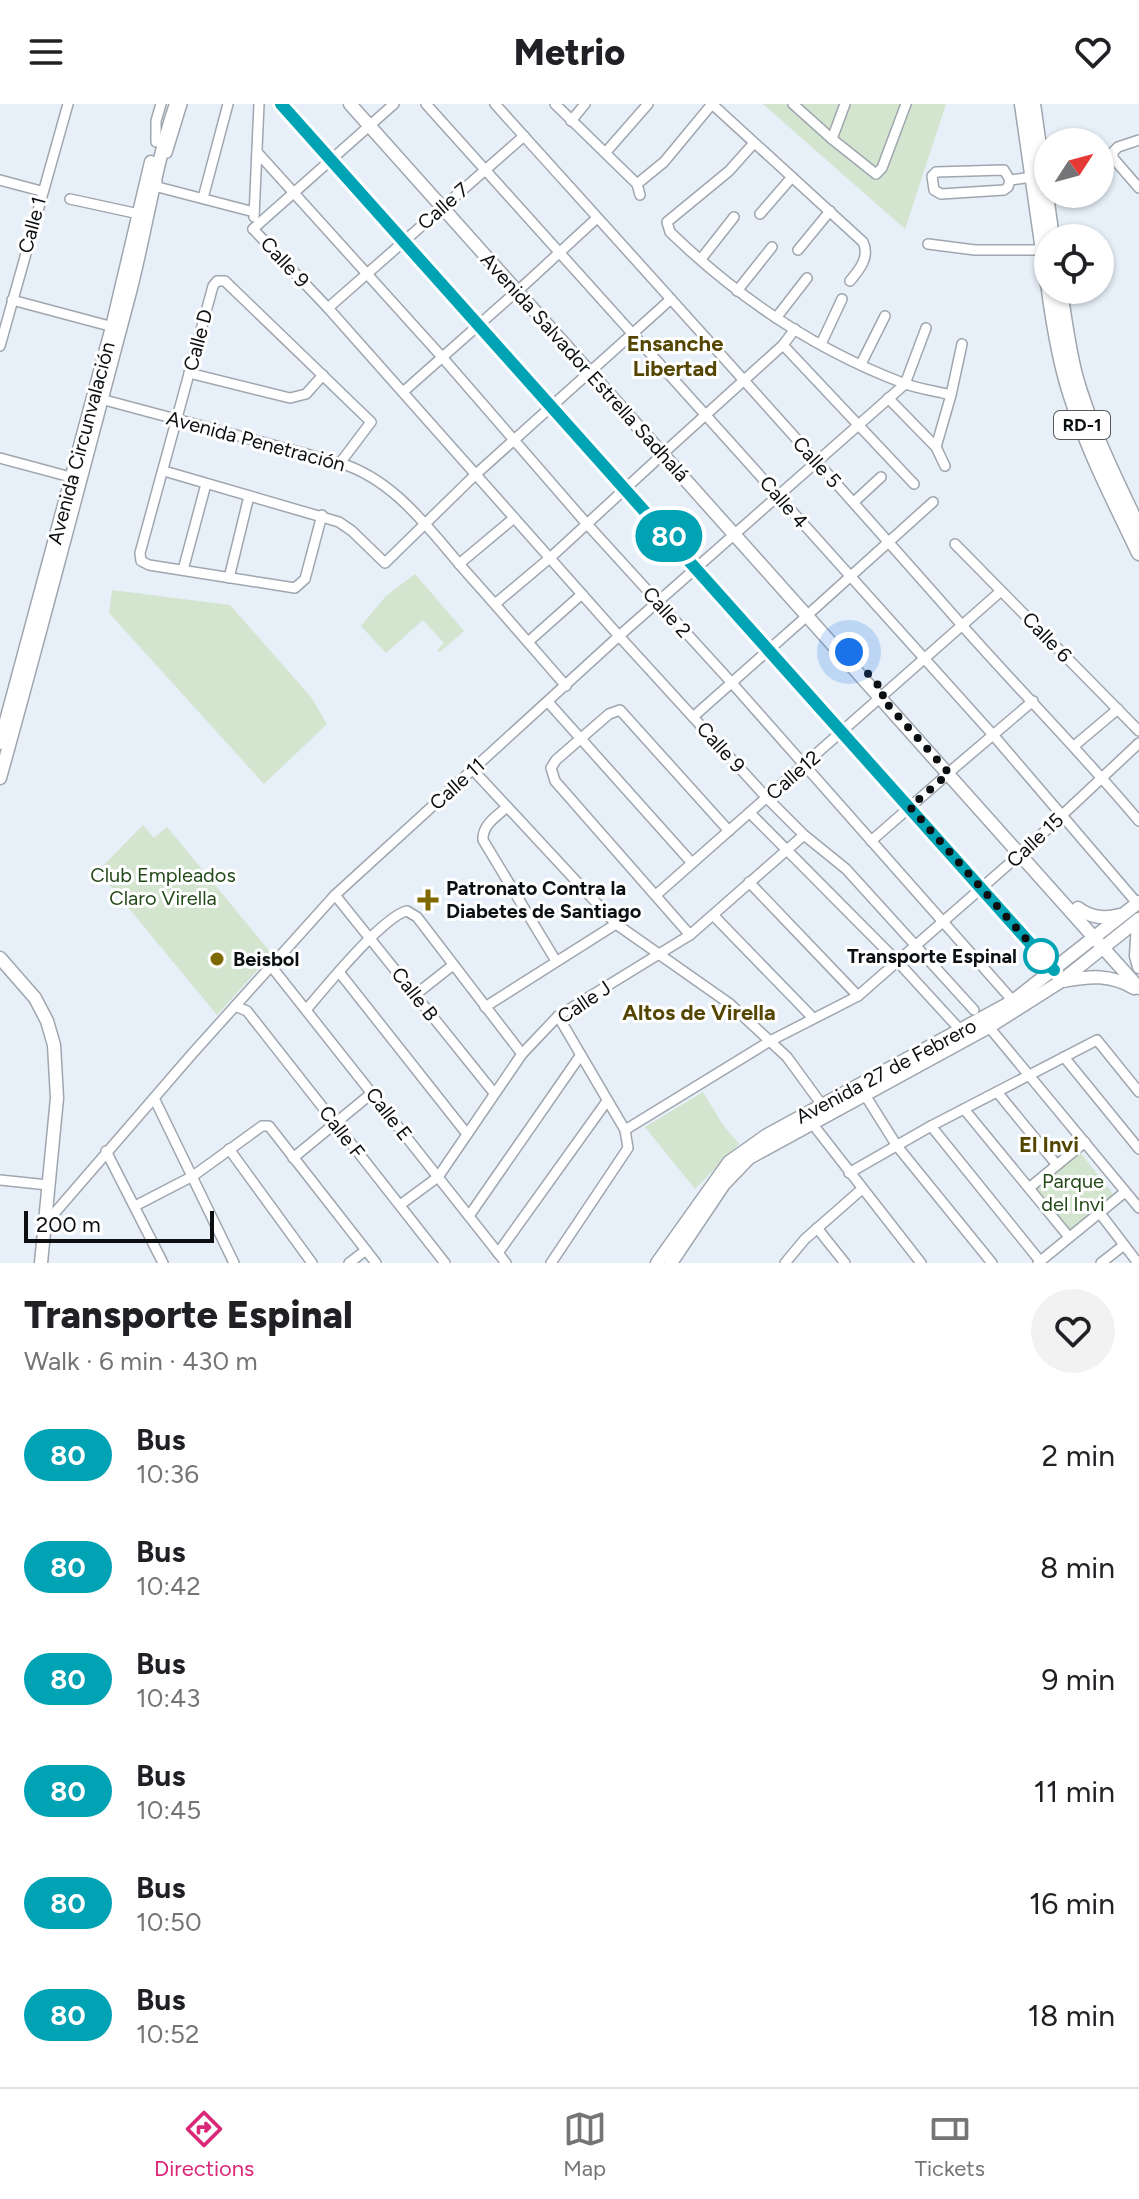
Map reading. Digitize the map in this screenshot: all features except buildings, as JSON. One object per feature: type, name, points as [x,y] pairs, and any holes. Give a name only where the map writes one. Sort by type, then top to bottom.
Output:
[{"type":"highway","name":"RD-1","points":[[1022,104],[1044,224]]},
{"type":"highway","name":"RD-1","points":[[1033,104],[1046,224]]},
{"type":"highway","name":"RD-1","points":[[1051,304],[1060,358],[1072,401],[1095,461],[1139,553]]},
{"type":"highway","name":"RD-1","points":[[1062,304],[1082,396],[1139,529]]},
{"type":"main road","name":"Avenida Circunvalación","points":[[116,328],[139,214],[167,104]]},
{"type":"main road","name":"Avenida Circunvalación","points":[[0,743],[76,478],[176,104]]},
{"type":"main road","name":"Avenida Salvador Estrella Sadhalá","points":[[350,104],[373,124],[1139,978]]},
{"type":"main road","name":"Avenida Salvador Estrella Sadhalá","points":[[360,104],[373,124]]},
{"type":"main road","name":"Avenida Circunvalación","points":[[0,778],[76,478]]},
{"type":"main road","name":"Avenida 27 de Febrero","points":[[657,1263],[729,1162],[767,1135],[822,1105],[964,1034],[989,1027],[1102,940],[1123,914],[1138,903]]},
{"type":"main road","points":[[1073,908],[1099,917],[1123,914]]},
{"type":"main road","points":[[1071,956],[1078,926],[1073,908]]},
{"type":"main road","name":"Avenida 27 de Febrero","points":[[671,1263],[739,1167],[749,1158],[865,1095],[1057,976],[1071,956],[1139,920]]},
{"type":"main road","points":[[1139,920],[1136,956],[1139,967]]},
{"type":"main road","name":"Avenida Salvador Estrella Sadhalá","points":[[1102,940],[1139,990]]},
{"type":"main road","points":[[0,958],[42,1010],[54,1045],[57,1098],[41,1263]]},
{"type":"main road","points":[[0,968],[14,975]]},
{"type":"main road","points":[[1057,976],[1113,978],[1139,990]]},
{"type":"street","name":"Calle 1","points":[[0,346],[4,311],[12,300],[68,104]]},
{"type":"street","name":"Avenida Circunvalación","points":[[156,142],[156,121],[161,104]]},
{"type":"street","name":"Avenida Circunvalación","points":[[154,186],[161,175],[182,104]]},
{"type":"street","points":[[203,198],[228,104]]},
{"type":"street","points":[[253,229],[259,104]]},
{"type":"street","points":[[281,104],[910,807],[1057,976]]},
{"type":"street","points":[[253,229],[394,104]]},
{"type":"street","name":"Calle 4","points":[[426,104],[994,736],[1138,903]]},
{"type":"street","name":"Calle 5","points":[[495,104],[1139,821]]},
{"type":"street","points":[[555,104],[637,184],[640,195]]},
{"type":"street","points":[[571,121],[585,104]]},
{"type":"street","points":[[606,152],[648,104]]},
{"type":"street","points":[[637,184],[664,162],[712,104],[857,235],[866,248],[863,264],[850,281]]},
{"type":"street","points":[[793,104],[871,172],[878,174],[906,104]]},
{"type":"street","points":[[832,139],[845,104]]},
{"type":"street","name":"Calle 7","points":[[328,308],[524,136]]},
{"type":"street","points":[[1139,140],[1118,147],[1113,152],[1113,158],[1139,188]]},
{"type":"street","points":[[754,143],[729,171],[667,222],[670,232],[737,291],[776,318],[821,344],[905,384],[951,395]]},
{"type":"street","name":"Calle 2","points":[[257,152],[1013,1001]]},
{"type":"street","points":[[1004,170],[1010,180],[1004,190],[941,194],[931,184],[936,172],[1004,170]]},
{"type":"street","points":[[760,214],[792,177]]},
{"type":"street","points":[[1010,180],[1033,177]]},
{"type":"street","points":[[0,180],[41,191]]},
{"type":"street","points":[[154,186],[254,212]]},
{"type":"street","points":[[70,199],[139,214]]},
{"type":"street","points":[[798,250],[830,211]]},
{"type":"street","points":[[701,259],[734,217]]},
{"type":"street","points":[[403,392],[597,218]]},
{"type":"street","name":"Calle 9","points":[[253,229],[328,308],[767,798],[804,835],[846,869],[974,1010]]},
{"type":"street","points":[[928,244],[975,250],[1034,245]]},
{"type":"street","points":[[737,291],[772,247]]},
{"type":"street","points":[[776,318],[807,278]]},
{"type":"street","name":"Calle D","points":[[183,570],[149,565],[141,561],[140,553],[213,286],[222,280],[371,422],[340,463]]},
{"type":"street","points":[[164,471],[322,515],[352,531],[385,563],[475,475],[671,299]]},
{"type":"street","points":[[821,344],[842,299]]},
{"type":"street","points":[[12,300],[116,328]]},
{"type":"street","points":[[861,364],[885,316]]},
{"type":"street","points":[[905,384],[926,328]]},
{"type":"street","points":[[495,604],[551,557],[783,345],[795,329]]},
{"type":"street","points":[[936,447],[962,344]]},
{"type":"street","points":[[783,345],[914,484]]},
{"type":"street","points":[[189,373],[290,398],[306,394],[323,375]]},
{"type":"street","name":"Calle 11","points":[[46,1223],[106,1151],[335,895],[619,636],[905,384]]},
{"type":"street","name":"Avenida Penetración","points":[[98,398],[340,463],[366,473],[392,491],[424,524],[566,686]]},
{"type":"street","points":[[888,398],[936,447],[945,466]]},
{"type":"street","points":[[0,458],[76,478]]},
{"type":"street","points":[[854,502],[881,477]]},
{"type":"street","points":[[206,484],[183,570],[299,586],[305,579],[322,515]]},
{"type":"street","points":[[229,578],[249,496]]},
{"type":"street","points":[[693,717],[933,502]]},
{"type":"street","points":[[459,564],[514,518]]},
{"type":"street","name":"Calle 6","points":[[955,544],[1139,731]]},
{"type":"street","name":"Calle12","points":[[656,895],[1001,591]]},
{"type":"street","points":[[528,642],[582,594]]},
{"type":"street","points":[[871,841],[1033,701]]},
{"type":"street","points":[[548,702],[692,863]]},
{"type":"street","points":[[1074,746],[1118,709]]},
{"type":"street","points":[[690,935],[559,786],[551,772],[556,760],[609,714],[620,710],[729,831]]},
{"type":"street","name":"Calle 15","points":[[625,1130],[770,1041],[858,996],[1023,851],[1139,743]]},
{"type":"street","points":[[473,770],[616,924],[730,1004],[787,1057],[822,1105],[811,1122],[921,1263]]},
{"type":"street","points":[[507,807],[486,826],[482,833],[483,840],[556,961]]},
{"type":"street","points":[[750,813],[898,962],[964,1034]]},
{"type":"street","name":"Calle J","points":[[400,1205],[438,1177],[522,1054],[558,1016],[690,935],[804,835]]},
{"type":"street","points":[[749,882],[858,996]]},
{"type":"street","name":"Calle B","points":[[335,895],[494,1093]]},
{"type":"street","points":[[306,1010],[372,938],[398,914],[407,911],[417,917],[522,1054]]},
{"type":"street","points":[[713,915],[813,1018]]},
{"type":"street","points":[[485,1007],[616,924]]},
{"type":"street","points":[[415,995],[453,965]]},
{"type":"street","name":"Calle E","points":[[271,966],[506,1263]]},
{"type":"street","points":[[339,972],[467,1134]]},
{"type":"street","name":"Calle F","points":[[235,1006],[247,1011],[445,1263]]},
{"type":"street","points":[[551,1263],[628,1148],[625,1130],[558,1016]]},
{"type":"street","points":[[989,1027],[1139,1208]]},
{"type":"street","points":[[849,1173],[931,1126],[1097,1040],[1139,1092]]},
{"type":"street","points":[[469,1216],[580,1056]]},
{"type":"street","points":[[1064,1057],[1139,1149]]},
{"type":"street","points":[[997,1092],[1057,1165]]},
{"type":"street","points":[[293,1158],[372,1093]]},
{"type":"street","points":[[865,1095],[897,1146],[992,1263]]},
{"type":"street","points":[[154,1098],[234,1263]]},
{"type":"street","points":[[498,1253],[607,1101]]},
{"type":"street","points":[[964,1109],[1069,1237]]},
{"type":"street","points":[[135,1206],[193,1176],[262,1126],[269,1126],[376,1263]]},
{"type":"street","points":[[931,1126],[1039,1262],[1125,1192]]},
{"type":"street","points":[[1029,1188],[1085,1142]]},
{"type":"street","points":[[229,1149],[312,1263]]},
{"type":"street","points":[[106,1151],[163,1263]]},
{"type":"street","points":[[0,1180],[48,1185]]},
{"type":"street","points":[[785,1263],[817,1228],[862,1189]]},
{"type":"street","points":[[1099,1212],[1138,1263]]},
{"type":"street","points":[[817,1228],[845,1263]]},
{"type":"street","points":[[1101,1263],[1124,1245]]},
{"type":"street","points":[[349,1263],[366,1250]]},
{"type":"green space","points":[[763,104],[946,104],[905,229]]},
{"type":"green space","points":[[415,574],[464,631],[440,652],[437,650],[444,643],[423,620],[386,653],[361,626],[386,596]]},
{"type":"green space","points":[[112,590],[230,605],[311,697],[327,724],[264,784],[109,613]]},
{"type":"green space","name":"Club Empleados Claro Virella","points":[[143,825],[154,838],[167,827],[272,954],[217,1015],[98,871]]},
{"type":"green space","points":[[703,1092],[739,1144],[695,1189],[645,1127]]},
{"type":"green space","name":"Parque del Invi","points":[[1079,1151],[1114,1195],[1066,1234],[1031,1190]]},
{"type":"bus line","name":"80","points":[[281,104],[1054,970]]},
{"type":"place","name":"Patronato Contra la Diabetes de Santiago","points":[[428,900]]},
{"type":"place","name":"Transporte Espinal","points":[[1041,956]]},
{"type":"place","name":"Beisbol","points":[[217,959]]},
{"type":"district","name":"Ensanche Libertad","points":[[675,356]]},
{"type":"district","name":"Altos de Virella","points":[[699,1012]]},
{"type":"district","name":"El Invi","points":[[1049,1144]]},
{"type":"route","points":[[849,652],[885,693],[881,697],[949,773],[910,807],[1041,956]]}]
